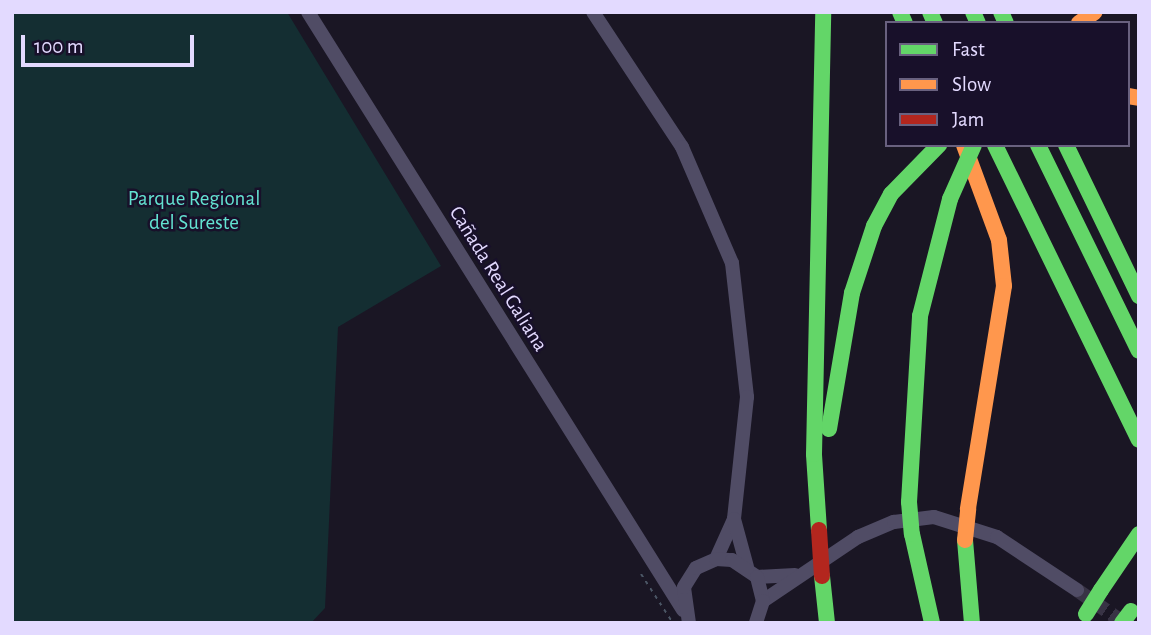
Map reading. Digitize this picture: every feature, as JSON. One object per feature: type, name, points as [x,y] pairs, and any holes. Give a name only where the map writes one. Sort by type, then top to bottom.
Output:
[{"type":"main road","points":[[823,12],[814,441],[827,623]]},
{"type":"main road","points":[[819,530],[834,381],[852,293],[891,194],[937,147]]},
{"type":"main road","points":[[965,147],[999,240],[1004,286],[965,540],[972,623]]},
{"type":"main road","points":[[932,623],[912,534],[909,502],[909,422],[920,317],[950,199],[973,147]]},
{"type":"main road","points":[[996,147],[1139,440]]},
{"type":"main road","points":[[1039,147],[1139,351]]},
{"type":"main road","points":[[1067,147],[1139,296]]},
{"type":"main road","points":[[1082,618],[1139,534]]},
{"type":"street","name":"Cañada Real Galiana","points":[[308,12],[647,571],[686,616]]},
{"type":"street","points":[[593,12],[682,147],[732,263],[747,397],[734,519],[716,559],[689,576],[647,571]]},
{"type":"street","points":[[756,623],[764,601],[795,575],[894,522],[934,517],[997,537],[1077,590]]},
{"type":"street","points":[[734,519],[764,601]]},
{"type":"street","points":[[716,559],[752,572],[795,575]]},
{"type":"street","points":[[686,616],[689,576]]},
{"type":"path","points":[[647,571],[673,623]]},
{"type":"green space","name":"Parque Regional del Sureste","points":[[12,12],[287,12],[441,266],[338,327],[325,608],[311,623],[12,623]]},
{"type":"tunnel","points":[[1077,590],[1124,623]]},
{"type":"traffic: fast","points":[[819,530],[814,454],[823,12]]},
{"type":"traffic: fast","points":[[900,12],[904,21]]},
{"type":"traffic: fast","points":[[930,12],[934,21]]},
{"type":"traffic: fast","points":[[973,12],[977,21]]},
{"type":"traffic: fast","points":[[1001,12],[1005,21]]},
{"type":"traffic: fast","points":[[829,429],[852,293],[874,226],[891,194],[937,147]]},
{"type":"traffic: fast","points":[[950,199],[973,147]]},
{"type":"traffic: fast","points":[[996,147],[1139,440]]},
{"type":"traffic: fast","points":[[1039,147],[1139,351]]},
{"type":"traffic: fast","points":[[1067,147],[1139,296]]},
{"type":"traffic: fast","points":[[909,502],[920,316],[950,199]]},
{"type":"traffic: fast","points":[[909,502],[912,534]]},
{"type":"traffic: fast","points":[[912,534],[932,623]]},
{"type":"traffic: fast","points":[[1101,590],[1139,534]]},
{"type":"traffic: fast","points":[[965,540],[972,623]]},
{"type":"traffic: fast","points":[[822,576],[827,623]]},
{"type":"traffic: fast","points":[[1086,614],[1101,590]]},
{"type":"traffic: fast","points":[[1122,623],[1131,611]]},
{"type":"traffic: slow","points":[[1082,21],[1095,12]]},
{"type":"traffic: slow","points":[[1130,96],[1139,98]]},
{"type":"traffic: slow","points":[[965,147],[999,240],[1004,286],[968,509]]},
{"type":"traffic: slow","points":[[965,540],[968,509]]},
{"type":"traffic: jam","points":[[819,530],[822,576]]}]
